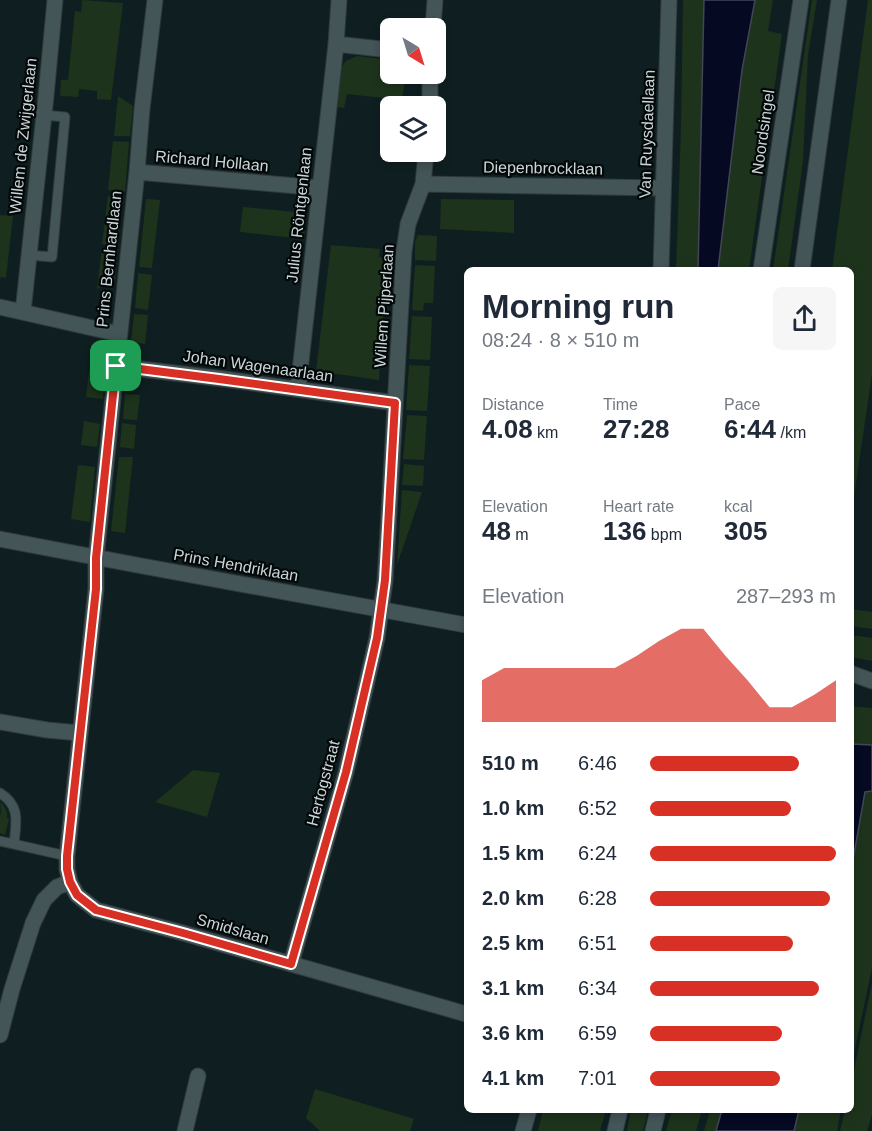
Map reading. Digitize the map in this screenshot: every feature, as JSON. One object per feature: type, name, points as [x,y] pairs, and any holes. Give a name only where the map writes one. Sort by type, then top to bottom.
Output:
[{"type":"street","name":"Willem de Zwijgerlaan","points":[[23,312],[55,0]]},
{"type":"street","name":"Prins Bernhardlaan","points":[[70,882],[67,856],[155,0]]},
{"type":"street","name":"Julius Röntgenlaan","points":[[298,390],[339,0]]},
{"type":"street","points":[[433,18],[435,0]]},
{"type":"street","name":"Van Ruysdaellaan","points":[[661,267],[669,0]]},
{"type":"street","name":"Noordsingel","points":[[761,267],[801,0]]},
{"type":"street","points":[[802,267],[839,0]]},
{"type":"street","points":[[336,44],[380,49]]},
{"type":"street","name":"Willem Pijperlaan","points":[[381,610],[385,580],[404,250],[408,224],[423,184],[425,162]]},
{"type":"street","name":"Richard Hollaan","points":[[137,172],[320,188]]},
{"type":"street","name":"Diepenbrocklaan","points":[[423,184],[663,188]]},
{"type":"street","points":[[0,307],[119,334]]},
{"type":"street","name":"Johan Wagenaarlaan","points":[[116,366],[395,403]]},
{"type":"street","name":"Prins Hendriklaan","points":[[0,539],[464,625]]},
{"type":"street","name":"Hertogstraat","points":[[291,964],[346,772],[377,638],[381,610]]},
{"type":"street","points":[[854,674],[872,681]]},
{"type":"street","points":[[854,687],[872,686]]},
{"type":"street","points":[[0,722],[80,733]]},
{"type":"street","points":[[0,1035],[3,1010],[33,923],[44,900],[57,887],[70,882]]},
{"type":"street","name":"Smidslaan","points":[[70,882],[77,895],[96,910],[464,1013]]},
{"type":"street","points":[[185,1131],[198,1076]]},
{"type":"street","points":[[523,1131],[528,1113]]},
{"type":"street","points":[[615,1131],[619,1113]]},
{"type":"street","points":[[653,1131],[657,1113]]},
{"type":"lane","points":[[29,255],[52,257],[65,117],[44,115]]},
{"type":"lane","points":[[0,794],[9,800],[14,808],[16,819],[14,844]]},
{"type":"lane","points":[[0,841],[67,856]]},
{"type":"green space","points":[[82,0],[123,3],[111,100],[97,99],[97,91],[79,89],[78,97],[60,96],[61,80],[68,80],[75,11],[81,12]]},
{"type":"green space","points":[[683,0],[704,0],[698,267],[676,267]]},
{"type":"green space","points":[[755,0],[773,0],[768,31],[782,34],[749,267],[718,267],[742,70]]},
{"type":"green space","points":[[812,0],[817,0],[808,55],[803,161],[788,267],[773,267]]},
{"type":"green space","points":[[868,0],[872,0],[872,374],[854,497],[854,267],[832,267]]},
{"type":"green space","points":[[357,56],[380,59],[380,84],[404,84],[403,96],[380,98],[347,94],[344,108],[337,107],[340,70],[346,61]]},
{"type":"green space","points":[[118,96],[133,106],[130,136],[114,136]]},
{"type":"green space","points":[[113,141],[129,142],[125,192],[108,190]]},
{"type":"green space","points":[[108,196],[123,197],[118,246],[102,244]]},
{"type":"green space","points":[[146,199],[160,200],[152,268],[139,267]]},
{"type":"green space","points":[[441,199],[514,200],[514,233],[440,229]]},
{"type":"green space","points":[[243,207],[306,213],[304,239],[240,232]]},
{"type":"green space","points":[[0,215],[13,216],[6,278],[1,277],[0,279]]},
{"type":"green space","points":[[418,235],[437,236],[436,261],[415,260],[415,242]]},
{"type":"green space","points":[[331,245],[380,249],[379,257],[387,258],[379,380],[316,371]]},
{"type":"green space","points":[[102,249],[118,250],[115,281],[97,289]]},
{"type":"green space","points":[[415,265],[435,266],[433,303],[424,303],[423,311],[412,310]]},
{"type":"green space","points":[[138,273],[152,275],[148,310],[135,308]]},
{"type":"green space","points":[[134,314],[148,315],[145,344],[131,342]]},
{"type":"green space","points":[[412,316],[432,317],[430,360],[409,359]]},
{"type":"green space","points":[[91,354],[107,356],[103,399],[86,397]]},
{"type":"green space","points":[[409,365],[430,366],[427,411],[406,410]]},
{"type":"green space","points":[[125,394],[140,395],[137,420],[123,419]]},
{"type":"green space","points":[[407,415],[427,416],[424,460],[403,459]]},
{"type":"green space","points":[[84,421],[100,424],[97,447],[81,445]]},
{"type":"green space","points":[[122,423],[136,425],[134,449],[120,447]]},
{"type":"green space","points":[[119,457],[133,457],[125,533],[111,531]]},
{"type":"green space","points":[[404,464],[424,466],[423,486],[402,485]]},
{"type":"green space","points":[[78,465],[95,467],[90,522],[71,519]]},
{"type":"green space","points":[[402,490],[422,492],[397,565]]},
{"type":"green space","points":[[854,609],[872,612],[872,629],[854,626]]},
{"type":"green space","points":[[854,635],[872,638],[872,661],[854,658]]},
{"type":"green space","points":[[854,706],[872,708],[872,745],[854,744]]},
{"type":"green space","points":[[193,770],[220,773],[207,817],[155,802]]},
{"type":"green space","points":[[865,791],[872,791],[872,968],[854,1053],[854,854]]},
{"type":"green space","points":[[0,802],[6,809],[9,819],[5,835],[0,833]]},
{"type":"green space","points":[[872,983],[872,1115],[867,1131],[840,1131],[844,1113],[854,1113],[854,1070]]},
{"type":"green space","points":[[315,1089],[414,1119],[410,1131],[320,1131],[306,1118]]},
{"type":"green space","points":[[542,1113],[605,1113],[600,1131],[538,1131]]},
{"type":"green space","points":[[630,1113],[647,1113],[643,1131],[627,1131]]},
{"type":"green space","points":[[671,1113],[701,1113],[696,1131],[666,1131]]},
{"type":"green space","points":[[709,1113],[721,1113],[716,1131],[704,1131]]},
{"type":"green space","points":[[798,1113],[840,1113],[837,1131],[794,1131]]},
{"type":"water","points":[[704,0],[755,0],[742,70],[718,267],[698,267]]},
{"type":"water","points":[[854,744],[872,745],[872,791],[865,792],[854,854]]},
{"type":"water","points":[[721,1113],[798,1113],[794,1131],[716,1131]]},
{"type":"route","points":[[116,366],[395,403],[385,580],[377,638],[346,772],[291,964],[96,910],[77,895],[70,882],[67,856],[96,589],[96,558],[116,366]]}]
